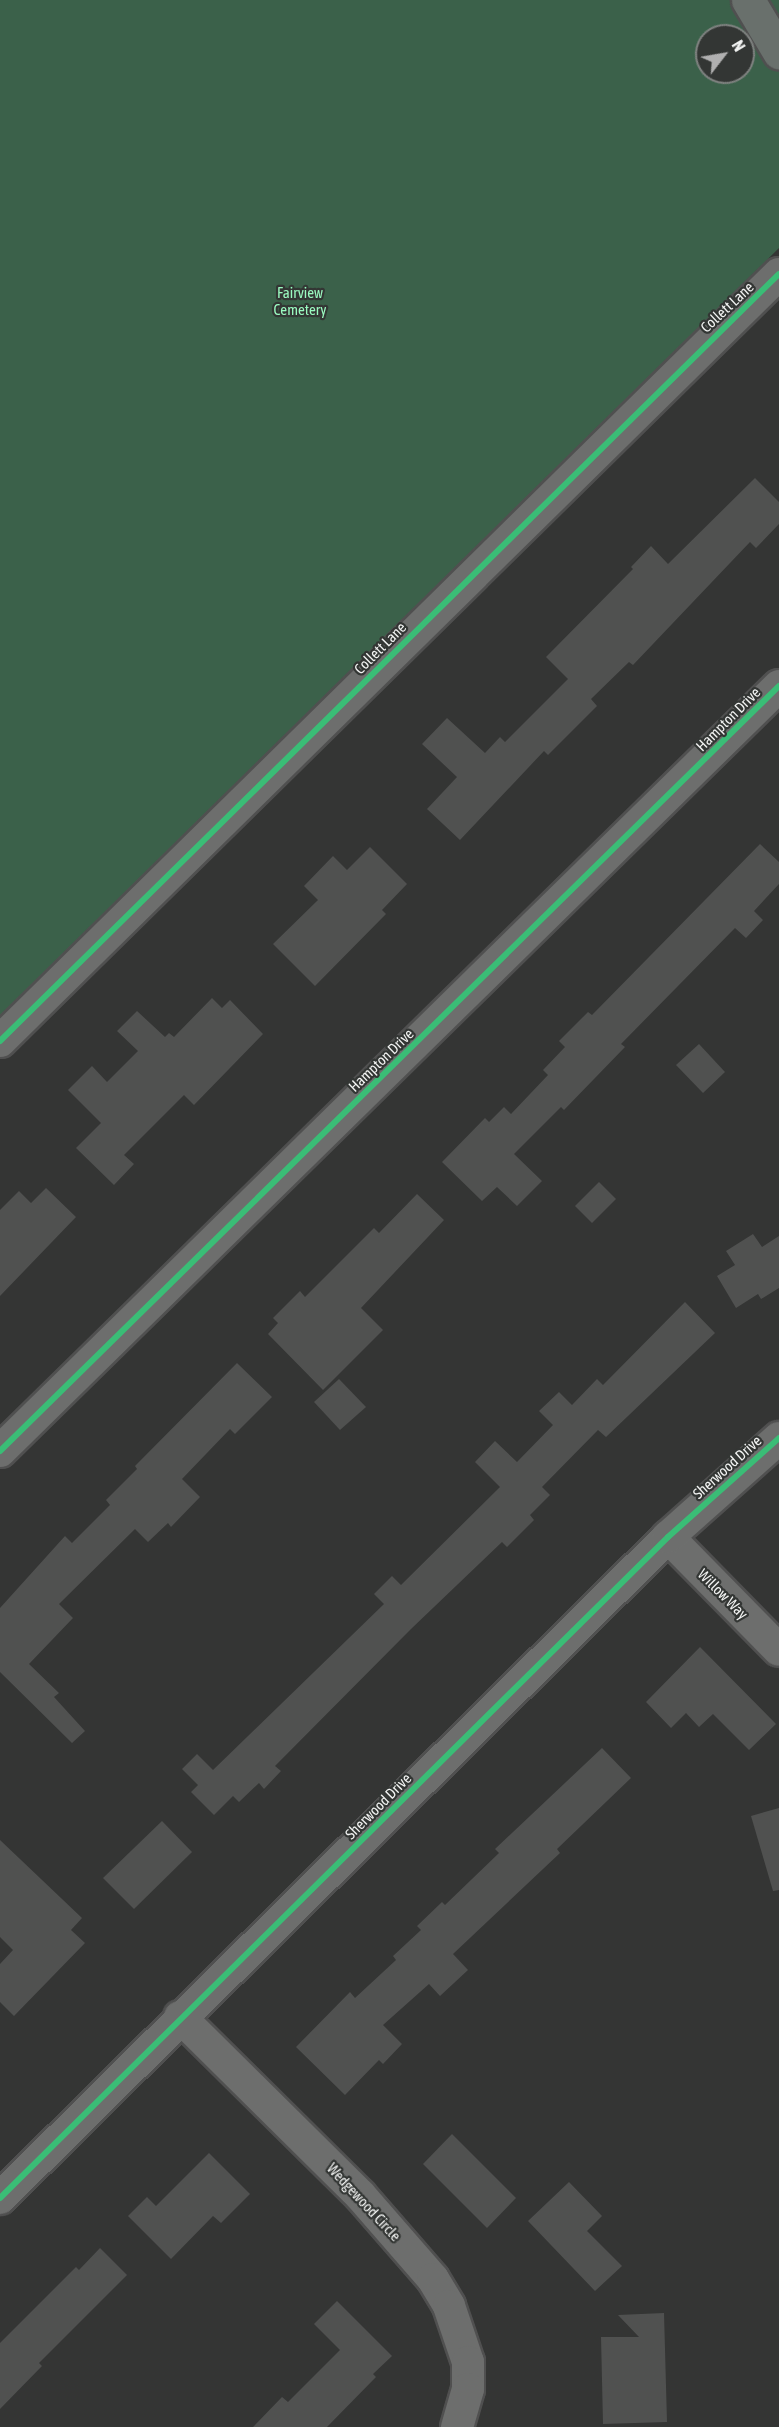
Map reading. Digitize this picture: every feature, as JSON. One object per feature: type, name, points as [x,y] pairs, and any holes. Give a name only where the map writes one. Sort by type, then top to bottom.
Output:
[{"type":"main road","points":[[748,0],[779,52]]},
{"type":"street","name":"Collett Lane","points":[[0,1041],[779,274]]},
{"type":"street","name":"Hampton Drive","points":[[0,1451],[779,686]]},
{"type":"street","name":"Sherwood Drive","points":[[0,2198],[668,1537],[779,1437]]},
{"type":"street","name":"Willow Way","points":[[668,1537],[779,1650]]},
{"type":"street","name":"Wedgewood Circle","points":[[180,2018],[360,2195],[433,2279],[449,2306],[468,2362],[468,2389],[457,2427]]},
{"type":"green space","name":"Fairview Cemetery","points":[[0,0],[779,0],[779,248],[0,1018]]},
{"type":"building","points":[[755,478],[779,502],[779,524],[756,548],[750,542],[633,665],[629,662],[591,699],[597,706],[548,755],[544,751],[460,840],[427,809],[457,777],[422,744],[447,718],[485,753],[500,737],[505,742],[568,679],[546,657],[633,569],[631,567],[651,546],[668,564]]},
{"type":"building","points":[[760,844],[779,862],[779,884],[754,911],[763,920],[746,938],[735,928],[621,1044],[625,1047],[564,1110],[561,1107],[514,1154],[542,1181],[517,1206],[497,1187],[482,1201],[442,1162],[485,1118],[489,1122],[504,1107],[511,1114],[548,1075],[543,1070],[565,1047],[559,1041],[588,1012],[592,1015]]},
{"type":"building","points":[[370,847],[407,884],[382,910],[386,914],[315,986],[273,944],[318,900],[304,886],[333,856],[347,870]]},
{"type":"building","points":[[212,998],[222,1008],[230,1000],[263,1034],[194,1105],[184,1095],[124,1155],[134,1164],[114,1185],[76,1148],[101,1123],[68,1090],[92,1066],[107,1082],[138,1051],[117,1031],[137,1011],[165,1037],[169,1033],[174,1037]]},
{"type":"building","points":[[699,1044],[725,1072],[703,1093],[676,1065]]},
{"type":"building","points":[[599,1182],[616,1199],[592,1223],[575,1206]]},
{"type":"building","points":[[46,1188],[76,1217],[0,1296],[0,1210],[19,1191],[31,1203]]},
{"type":"building","points":[[417,1194],[444,1220],[361,1308],[383,1330],[323,1390],[268,1334],[278,1323],[273,1318],[300,1291],[305,1297],[374,1228],[379,1233]]},
{"type":"building","points":[[753,1234],[762,1247],[779,1236],[779,1288],[761,1299],[758,1294],[736,1308],[717,1276],[735,1265],[726,1251]]},
{"type":"building","points":[[685,1302],[715,1333],[606,1437],[598,1430],[542,1487],[550,1495],[530,1515],[534,1520],[507,1547],[502,1542],[411,1629],[275,1766],[281,1771],[264,1789],[259,1783],[239,1802],[233,1796],[214,1815],[191,1792],[198,1785],[182,1769],[197,1754],[213,1770],[384,1604],[374,1594],[392,1576],[401,1585],[500,1487],[475,1462],[495,1441],[517,1462],[553,1425],[539,1411],[559,1392],[572,1405],[597,1379],[603,1385]]},
{"type":"building","points":[[237,1363],[272,1397],[235,1434],[230,1429],[182,1479],[200,1497],[171,1527],[168,1523],[148,1542],[135,1529],[59,1604],[73,1618],[29,1664],[59,1693],[54,1697],[85,1731],[72,1743],[0,1672],[0,1608],[65,1536],[72,1543],[110,1505],[106,1500],[137,1469],[135,1466]]},
{"type":"building","points":[[339,1379],[366,1407],[340,1430],[314,1402]]},
{"type":"building","points":[[700,1647],[776,1724],[749,1750],[713,1714],[699,1727],[686,1713],[671,1728],[646,1702]]},
{"type":"building","points":[[602,1748],[631,1778],[557,1849],[560,1853],[453,1954],[468,1970],[440,1996],[429,1984],[383,2025],[402,2044],[383,2064],[379,2060],[345,2095],[296,2047],[350,1992],[355,1998],[396,1960],[393,1956],[421,1930],[417,1926],[442,1902],[445,1905],[499,1853],[495,1849]]},
{"type":"building","points":[[779,1808],[779,1890],[773,1891],[751,1816]]},
{"type":"building","points":[[162,1821],[192,1852],[134,1909],[103,1878]]},
{"type":"building","points":[[0,1840],[82,1918],[71,1930],[85,1943],[14,2016],[0,2002],[0,1964],[13,1950],[0,1937]]},
{"type":"building","points":[[452,2134],[516,2198],[487,2228],[423,2164]]},
{"type":"building","points":[[209,2153],[250,2194],[221,2223],[213,2216],[171,2259],[128,2216],[147,2197],[156,2206]]},
{"type":"building","points":[[569,2182],[602,2216],[587,2231],[622,2266],[595,2291],[528,2221]]},
{"type":"building","points":[[100,2248],[127,2275],[39,2363],[42,2366],[0,2409],[0,2343],[76,2267],[79,2270]]},
{"type":"building","points":[[337,2301],[392,2356],[373,2374],[376,2377],[327,2427],[253,2427],[282,2397],[288,2402],[340,2350],[314,2324]]},
{"type":"building","points":[[664,2313],[667,2422],[603,2424],[601,2337],[639,2337],[618,2315]]},
{"type":"cycle path","points":[[0,1041],[779,274]]},
{"type":"cycle path","points":[[0,1451],[779,686]]},
{"type":"cycle path","points":[[0,2198],[668,1537],[779,1438]]}]
